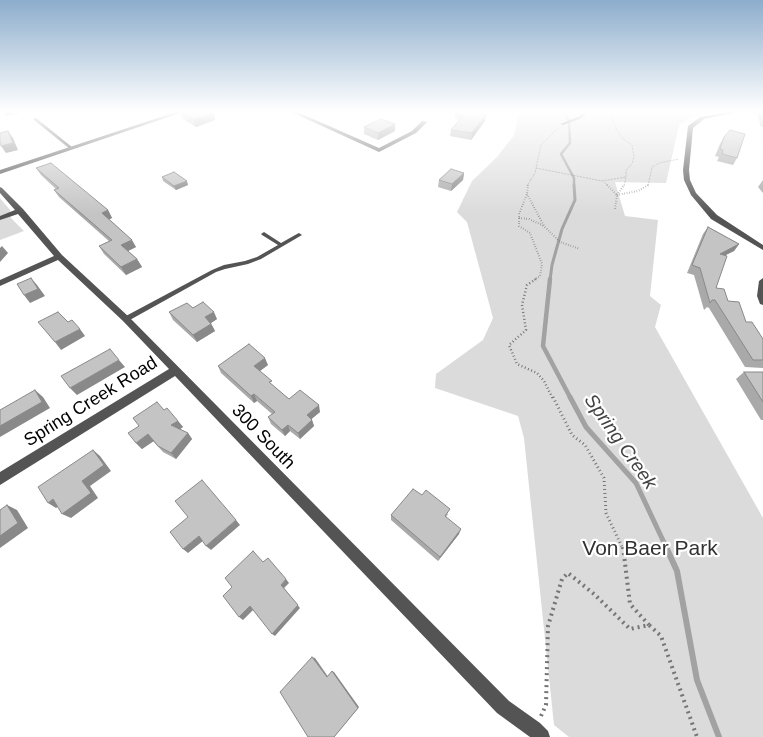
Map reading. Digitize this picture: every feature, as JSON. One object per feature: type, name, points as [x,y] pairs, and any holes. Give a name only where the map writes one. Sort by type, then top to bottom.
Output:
[{"type":"street","points":[[0,172],[79,145]]},
{"type":"street","points":[[369,145],[379,150],[388,145]]},
{"type":"street","points":[[688,145],[687,180],[693,194],[714,217],[763,248]]},
{"type":"street","name":"300 South","points":[[0,190],[58,257],[126,319],[174,371],[503,707],[538,733]]},
{"type":"street","points":[[0,218],[20,211]]},
{"type":"street","points":[[0,283],[58,257]]},
{"type":"street","points":[[763,281],[761,296],[763,302]]},
{"type":"street","name":"Spring Creek Road","points":[[0,479],[174,371]]},
{"type":"lane","points":[[68,145],[71,148]]},
{"type":"lane","points":[[264,234],[281,245]]},
{"type":"lane","points":[[126,319],[214,271],[246,263],[299,235]]},
{"type":"path","points":[[541,145],[536,168],[526,187],[527,194],[544,226],[560,242],[580,249]]},
{"type":"path","points":[[615,208],[617,195],[623,188],[626,170],[632,164],[634,156],[632,145]]},
{"type":"path","points":[[617,195],[638,191],[648,186],[652,167],[659,163],[687,158]]},
{"type":"path","points":[[536,168],[602,181],[626,177]]},
{"type":"path","points":[[602,181],[617,195]]},
{"type":"path","points":[[527,194],[519,218],[519,226],[530,233],[542,264],[540,276],[527,285],[522,305],[526,330],[509,345],[517,364],[537,373],[544,382],[572,435],[585,445],[604,478],[606,513],[623,545],[630,604],[661,636],[697,737]]},
{"type":"path","points":[[519,218],[544,226]]},
{"type":"path","points":[[538,733],[546,705],[548,626],[562,579],[568,573],[594,594],[630,629],[649,625]]},
{"type":"green space","name":"Von Baer Park","points":[[506,145],[674,145],[666,183],[615,182],[625,216],[658,220],[650,296],[661,305],[655,327],[763,518],[763,737],[569,737],[554,725],[524,438],[518,416],[435,388],[436,374],[483,340],[493,318],[467,222],[457,212],[472,181],[497,157]]},
{"type":"green space","points":[[0,198],[10,210],[11,218],[24,231],[0,240]]},
{"type":"building","points":[[721,145],[741,145],[737,158],[722,154],[723,150],[720,149]]},
{"type":"building","points":[[51,163],[108,210],[102,213],[132,240],[121,245],[137,259],[121,267],[99,246],[112,240],[54,190],[59,188],[36,168]]},
{"type":"building","points":[[451,169],[464,173],[452,184],[439,180]]},
{"type":"building","points":[[174,172],[187,181],[174,186],[162,177]]},
{"type":"building","points":[[708,227],[739,244],[720,254],[727,256],[716,288],[724,289],[728,301],[739,302],[746,322],[752,322],[763,339],[763,360],[753,360],[715,300],[712,300],[710,303],[700,268],[692,265]]},
{"type":"building","points":[[31,278],[38,289],[24,295],[17,284]]},
{"type":"building","points":[[203,302],[214,312],[205,317],[211,324],[193,335],[169,312],[187,303],[193,308]]},
{"type":"building","points":[[58,312],[68,322],[72,320],[80,329],[55,342],[38,322]]},
{"type":"building","points":[[249,344],[265,358],[254,366],[272,381],[269,382],[289,399],[300,390],[319,405],[307,415],[312,420],[298,433],[288,425],[282,430],[268,417],[275,412],[254,394],[251,396],[218,366]]},
{"type":"building","points":[[110,349],[119,360],[70,388],[61,376]]},
{"type":"building","points":[[744,372],[763,372],[763,402]]},
{"type":"building","points":[[35,390],[42,402],[0,426],[0,410]]},
{"type":"building","points":[[157,402],[164,410],[167,408],[178,421],[171,425],[188,433],[171,453],[158,446],[148,434],[136,443],[128,433],[139,426],[133,418]]},
{"type":"building","points":[[93,450],[104,465],[82,481],[91,493],[62,514],[53,499],[48,503],[38,487]]},
{"type":"building","points":[[202,480],[236,520],[206,546],[199,536],[183,549],[170,532],[188,517],[175,501]]},
{"type":"building","points":[[413,489],[422,495],[426,490],[450,509],[445,516],[461,529],[440,557],[391,515]]},
{"type":"building","points":[[7,505],[18,523],[0,536],[0,510]]},
{"type":"building","points":[[253,551],[263,562],[268,558],[286,579],[281,585],[298,605],[272,634],[250,606],[239,617],[223,596],[232,587],[225,578]]},
{"type":"building","points":[[312,657],[327,677],[332,671],[358,708],[334,737],[308,737],[280,692]]},
{"type":"waterway","name":"Spring Creek","points":[[568,145],[561,154],[574,178],[574,185]]},
{"type":"waterway","name":"Spring Creek","points":[[550,280],[562,229],[575,200],[574,185]]},
{"type":"waterway","name":"Spring Creek","points":[[550,279],[543,346],[571,399]]},
{"type":"waterway","name":"Spring Creek","points":[[570,397],[586,427],[636,483],[667,549]]},
{"type":"waterway","name":"Spring Creek","points":[[666,547],[677,571],[697,680],[719,737]]}]
